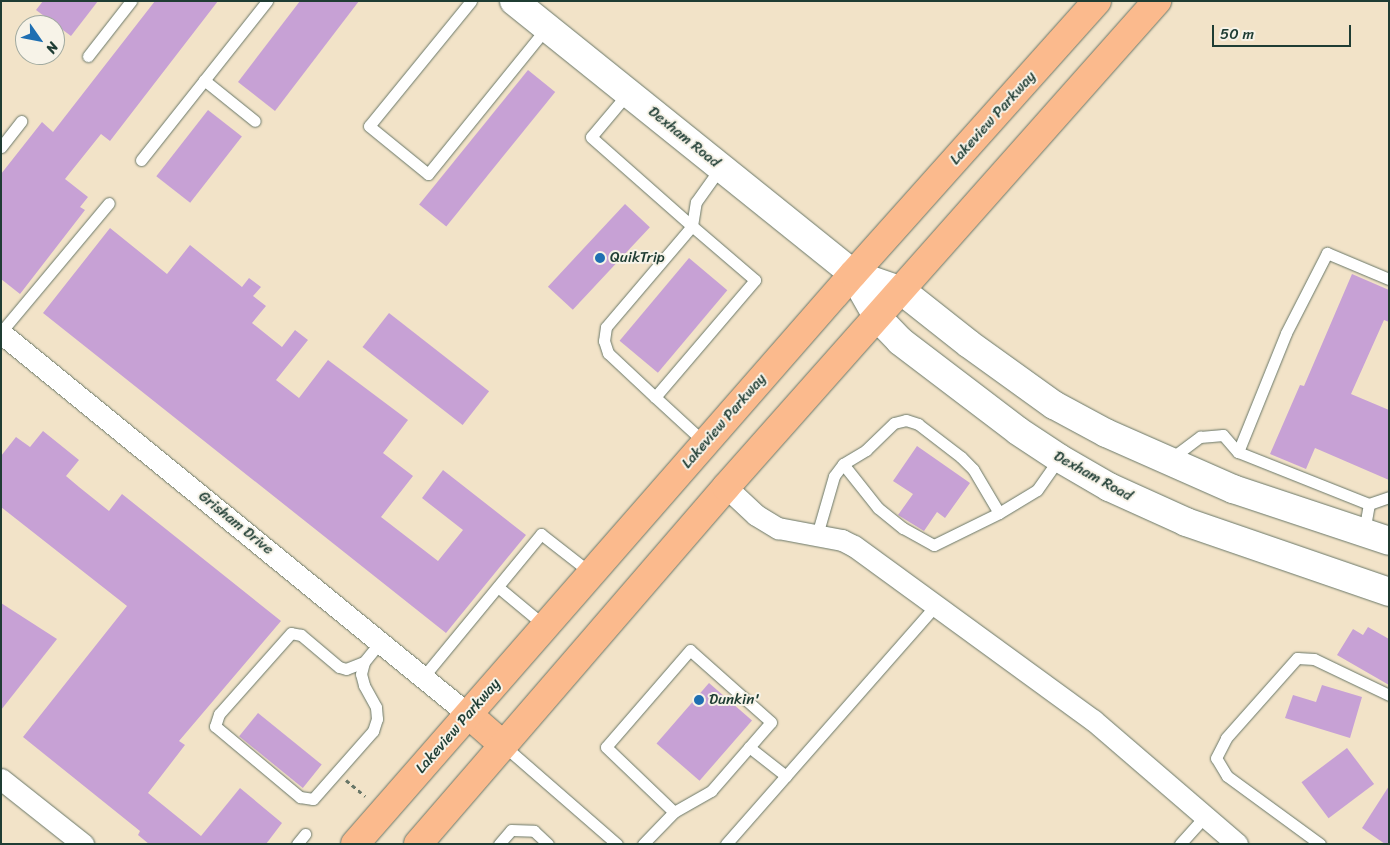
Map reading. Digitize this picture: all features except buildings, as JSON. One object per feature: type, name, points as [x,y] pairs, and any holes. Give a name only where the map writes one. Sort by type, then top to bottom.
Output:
[{"type":"main road","name":"Lakeview Parkway","points":[[355,844],[853,274],[1097,1]]},
{"type":"main road","points":[[418,844],[502,744],[726,487],[902,291],[1157,1]]},
{"type":"main road","points":[[469,715],[502,744]]},
{"type":"street","name":"Dexham Road","points":[[514,1],[853,274],[902,291],[969,344],[1054,405],[1167,461],[1234,489],[1377,537]]},
{"type":"street","name":"Dexham Road","points":[[853,274],[878,318],[900,341],[957,386],[1059,458],[1109,487],[1186,522],[1261,551],[1389,592]]},
{"type":"street","name":"Grisham Drive","points":[[1,332],[424,676],[469,715]]},
{"type":"street","points":[[726,487],[756,515],[778,528],[817,535],[854,546],[1093,720],[1236,844]]},
{"type":"street","points":[[1,780],[83,844]]},
{"type":"lane","points":[[88,56],[131,1]]},
{"type":"lane","points":[[141,160],[267,1]]},
{"type":"lane","points":[[471,1],[369,126],[428,174],[547,27]]},
{"type":"lane","points":[[204,80],[255,121]]},
{"type":"lane","points":[[628,93],[591,137],[755,280],[655,397]]},
{"type":"lane","points":[[1,147],[21,121]]},
{"type":"lane","points":[[705,443],[608,353],[604,341],[606,326],[692,226],[696,202],[721,168]]},
{"type":"lane","points":[[1,332],[109,203]]},
{"type":"lane","points":[[1238,452],[1286,333],[1327,253],[1389,279]]},
{"type":"lane","points":[[817,535],[830,486],[843,464],[866,450],[894,423],[906,420],[918,424],[973,469],[999,513]]},
{"type":"lane","points":[[1167,461],[1200,437],[1223,435],[1238,452],[1369,504],[1389,497]]},
{"type":"lane","points":[[843,464],[878,508],[903,528],[934,545],[999,513],[1037,490],[1059,458]]},
{"type":"lane","points":[[1369,504],[1377,537]]},
{"type":"lane","points":[[424,676],[541,534],[591,573]]},
{"type":"lane","points":[[498,587],[545,626]]},
{"type":"lane","points":[[726,844],[936,605]]},
{"type":"lane","points":[[364,662],[364,685],[376,707],[377,719],[373,731],[319,795],[306,799],[218,731],[215,720],[291,633],[301,635],[339,667],[353,668],[364,662],[381,641]]},
{"type":"lane","points":[[643,844],[674,812],[711,791],[771,722],[690,650],[606,748],[674,812]]},
{"type":"lane","points":[[1320,844],[1227,776],[1216,758],[1226,738],[1298,658],[1314,659],[1389,695]]},
{"type":"lane","points":[[502,744],[617,844]]},
{"type":"lane","points":[[750,747],[786,776]]},
{"type":"lane","points":[[1180,844],[1205,816]]},
{"type":"lane","points":[[500,844],[512,830],[534,831],[548,844]]},
{"type":"lane","points":[[297,844],[305,834]]},
{"type":"path","points":[[338,773],[365,796]]},
{"type":"place","name":"QuikTrip","points":[[600,258]]},
{"type":"place","name":"Dunkin'","points":[[699,700]]}]
